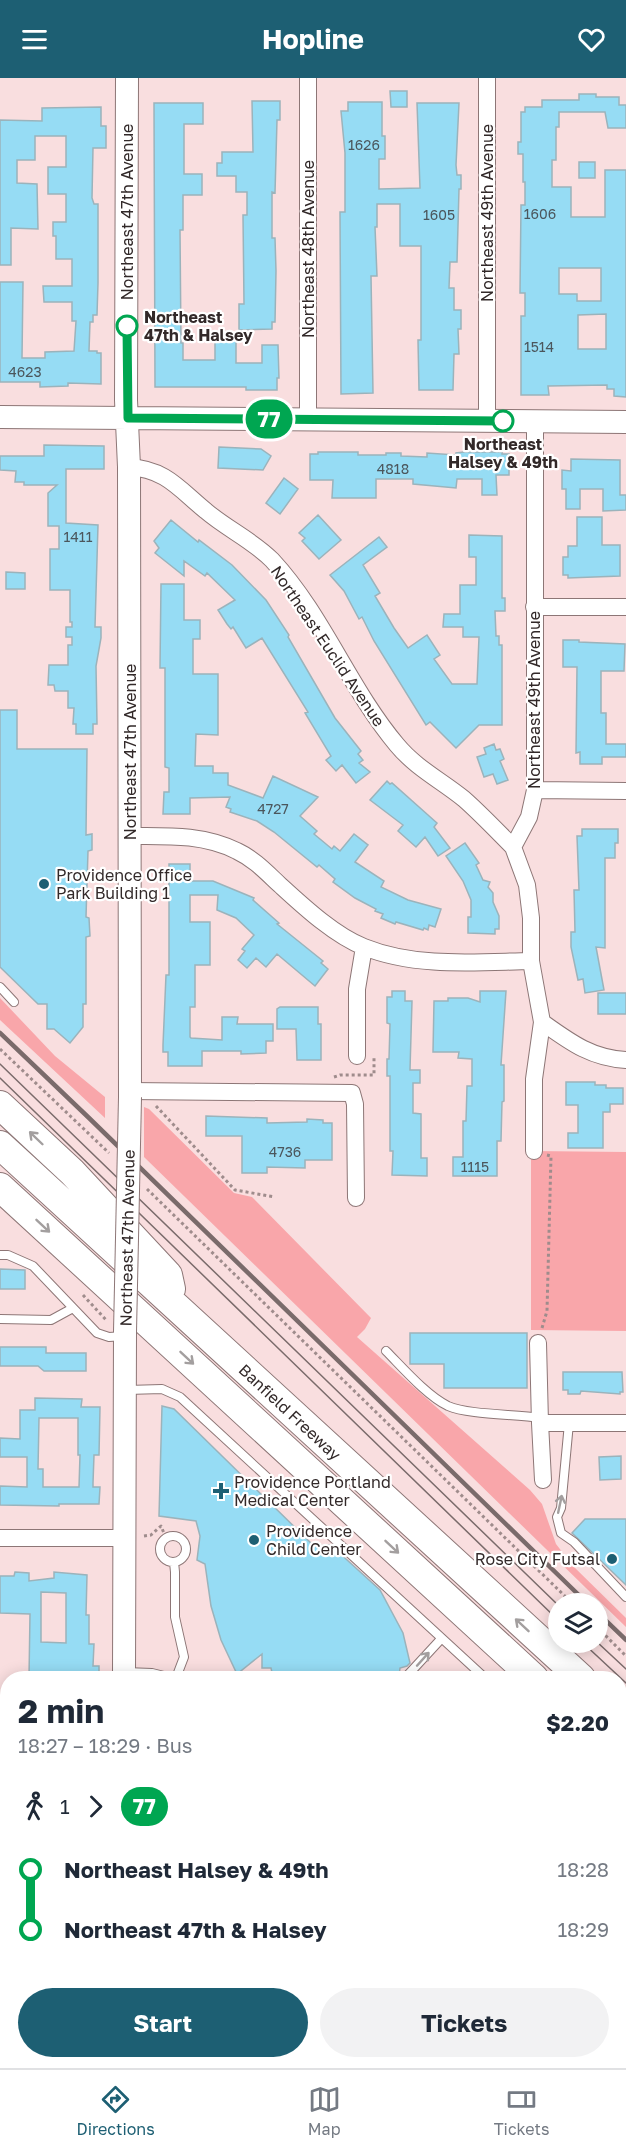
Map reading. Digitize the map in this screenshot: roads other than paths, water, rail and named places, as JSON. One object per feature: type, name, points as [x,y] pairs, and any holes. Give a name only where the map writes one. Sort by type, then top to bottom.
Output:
[{"type":"highway","points":[[0,1105],[72,1172],[168,1275],[174,1306]]},
{"type":"highway","name":"Banfield Freeway","points":[[0,1145],[573,1671]]},
{"type":"highway","name":"Banfield Freeway","points":[[0,1187],[526,1671]]},
{"type":"main road","name":"Northeast 47th Avenue","points":[[124,1671],[134,1537],[124,1390],[136,1093],[130,836],[127,78]]},
{"type":"main road","points":[[0,417],[626,422]]},
{"type":"street","name":"Northeast 48th Avenue","points":[[308,78],[308,420]]},
{"type":"street","name":"Northeast 49th Avenue","points":[[487,78],[487,421]]},
{"type":"street","name":"Northeast 49th Avenue","points":[[513,847],[529,817],[535,790],[535,422]]},
{"type":"street","name":"Northeast Euclid Avenue","points":[[129,467],[152,470],[166,478],[213,517],[243,536],[271,559],[292,586],[393,741],[423,771],[465,800],[513,847]]},
{"type":"street","points":[[534,607],[626,607]]},
{"type":"street","points":[[535,790],[626,791]]},
{"type":"street","points":[[130,836],[191,837],[236,850],[255,862],[300,903],[364,947],[416,959],[446,962],[531,961]]},
{"type":"street","points":[[513,847],[527,885],[531,918],[531,961],[542,1022],[534,1079],[534,1150]]},
{"type":"street","points":[[357,1056],[357,989],[364,947]]},
{"type":"street","points":[[542,1022],[599,1057],[626,1060]]},
{"type":"street","points":[[136,1093],[352,1093],[355,1104],[356,1198]]},
{"type":"street","points":[[538,1343],[543,1480]]},
{"type":"street","points":[[540,1420],[569,1423],[626,1423]]},
{"type":"street","points":[[0,1538],[134,1537]]},
{"type":"lane","points":[[0,987],[14,1002]]},
{"type":"lane","points":[[0,1255],[8,1255],[33,1266],[97,1333],[109,1337],[125,1334]]},
{"type":"lane","points":[[0,1319],[51,1320],[73,1308]]},
{"type":"lane","points":[[386,1350],[415,1380],[447,1405],[461,1410],[540,1420]]},
{"type":"lane","points":[[124,1390],[162,1389],[171,1391],[180,1397],[478,1671]]},
{"type":"lane","points":[[569,1423],[561,1508],[557,1517],[561,1533],[574,1542],[626,1597]]},
{"type":"lane","points":[[172,1536],[179,1538],[186,1547],[181,1560],[174,1562],[163,1557],[160,1551],[161,1544],[166,1538],[172,1536]]},
{"type":"lane","points":[[174,1562],[176,1572],[175,1617],[184,1657],[177,1671]]},
{"type":"lane","points":[[411,1671],[441,1639]]},
{"type":"tram line","points":[[0,1064],[548,1595]]},
{"type":"tram line","points":[[0,1078],[548,1610]]},
{"type":"tram line","points":[[608,1652],[626,1669]]},
{"type":"tram line","points":[[594,1653],[613,1671]]},
{"type":"railway","points":[[0,1033],[577,1593]]},
{"type":"railway","points":[[608,1623],[626,1640]]},
{"type":"place","name":"Northeast 47th & Halsey","points":[[127,326]]},
{"type":"place","name":"Northeast Halsey & 49th","points":[[503,421]]},
{"type":"place","name":"Providence Office Park Building 1","points":[[44,884]]},
{"type":"place","name":"Providence Portland Medical Center","points":[[221,1491]]},
{"type":"place","name":"Providence Child Center","points":[[254,1540]]},
{"type":"place","name":"Rose City Futsal","points":[[612,1559]]}]
